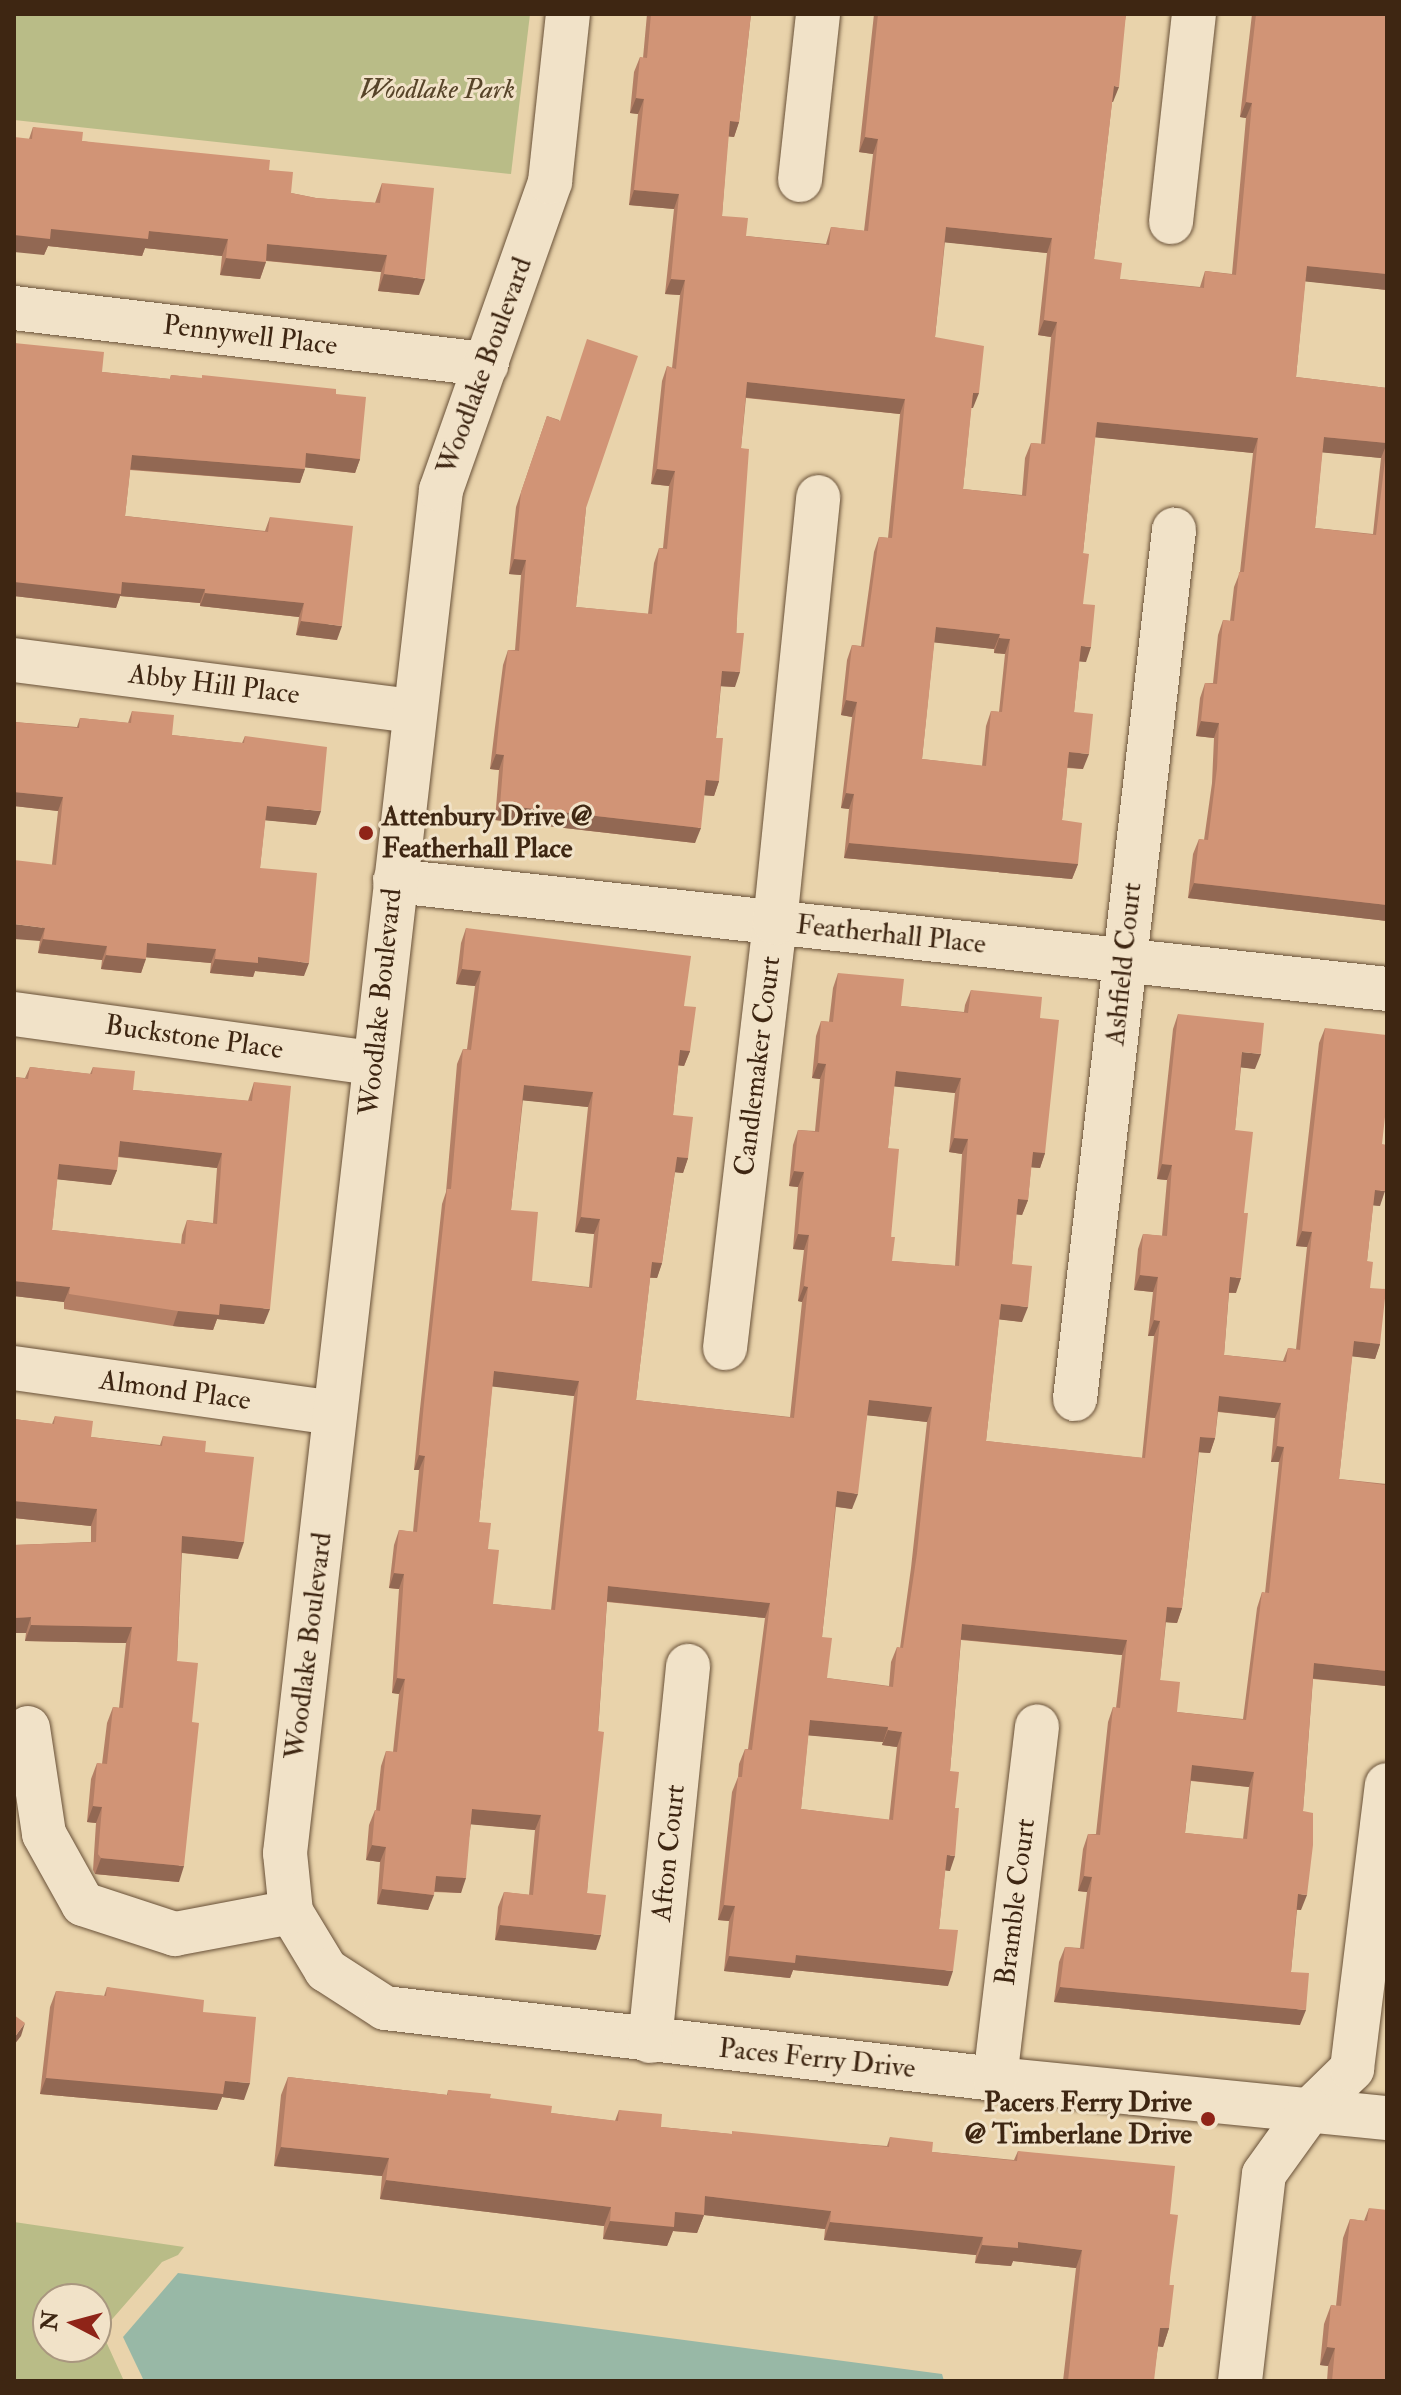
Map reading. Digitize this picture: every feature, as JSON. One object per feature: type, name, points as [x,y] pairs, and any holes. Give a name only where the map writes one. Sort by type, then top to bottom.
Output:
[{"type":"street","name":"Woodlake Boulevard","points":[[291,1912],[285,1853],[441,490],[550,182],[568,14]]},
{"type":"street","points":[[800,180],[818,14]]},
{"type":"street","points":[[1171,222],[1194,14]]},
{"type":"street","name":"Pennywell Place","points":[[14,308],[487,364]]},
{"type":"street","name":"Candlemaker Court","points":[[725,1348],[775,923],[818,497]]},
{"type":"street","name":"Ashfield Court","points":[[1075,1399],[1174,530]]},
{"type":"street","name":"Abby Hill Place","points":[[14,660],[414,711]]},
{"type":"street","name":"Featherhall Place","points":[[395,881],[1387,989]]},
{"type":"street","name":"Buckstone Place","points":[[14,1014],[374,1063]]},
{"type":"street","name":"Almond Place","points":[[14,1368],[335,1413]]},
{"type":"street","name":"Afton Court","points":[[650,2041],[688,1666]]},
{"type":"street","name":"Bramble Court","points":[[995,2079],[1037,1726]]},
{"type":"street","points":[[28,1728],[44,1834],[83,1904],[175,1934],[291,1912]]},
{"type":"street","points":[[1240,2381],[1264,2174],[1310,2110],[1352,2069],[1387,1785]]},
{"type":"street","name":"Paces Ferry Drive","points":[[291,1912],[326,1970],[385,2008],[995,2079],[1387,2118]]},
{"type":"green space","name":"Woodlake Park","points":[[14,14],[530,14],[511,174],[14,120]]},
{"type":"green space","points":[[14,2222],[184,2247],[178,2255],[162,2262],[112,2319],[112,2283],[32,2283],[32,2363],[112,2363],[112,2355],[124,2381],[14,2381]]},
{"type":"shaded area","points":[[178,2273],[942,2374],[944,2381],[144,2381],[123,2337]]},
{"type":"building","points":[[651,14],[751,14],[739,122],[730,121],[722,216],[748,218],[746,236],[829,245],[831,227],[868,231],[878,139],[865,137],[878,14],[1126,14],[1119,87],[1114,86],[1094,259],[1122,263],[1120,279],[1204,288],[1205,271],[1236,275],[1252,103],[1246,102],[1256,14],[1387,14],[1387,274],[1307,266],[1296,377],[1387,388],[1387,443],[1387,905],[1194,883],[1199,839],[1208,840],[1217,768],[1219,723],[1201,721],[1205,683],[1217,684],[1223,620],[1234,621],[1239,572],[1244,572],[1258,438],[1097,422],[1083,553],[1089,554],[1083,604],[1095,605],[1091,647],[1081,646],[1074,712],[1093,714],[1089,754],[1069,752],[1062,820],[1082,823],[1078,864],[849,843],[854,794],[846,793],[857,702],[846,700],[852,645],[864,647],[879,537],[892,538],[905,399],[747,382],[741,448],[749,449],[736,633],[744,633],[740,672],[722,671],[716,738],[723,738],[719,781],[706,780],[701,828],[500,805],[504,755],[496,754],[500,712],[508,650],[519,651],[526,560],[514,559],[521,492],[547,416],[560,421],[587,339],[638,356],[586,508],[576,607],[652,614],[659,548],[667,549],[675,471],[657,469],[667,366],[676,369],[685,280],[671,279],[679,194],[634,190],[644,99],[636,98],[640,57],[647,58]],"holes":[[[946,227],[1052,238],[1044,320],[1057,322],[1045,444],[1031,443],[1026,496],[963,489],[973,393],[979,393],[984,346],[935,337]],[[1324,437],[1387,443],[1376,535],[1315,528]],[[936,627],[1000,634],[999,638],[1010,639],[1002,712],[991,711],[986,766],[922,759]]]},
{"type":"building","points":[[33,127],[83,132],[82,141],[270,160],[269,170],[293,172],[291,193],[316,198],[380,203],[382,183],[434,188],[425,279],[384,274],[387,255],[267,244],[266,262],[226,258],[228,239],[149,231],[148,239],[51,229],[50,239],[14,235],[14,137],[32,139]]},
{"type":"building","points":[[14,343],[104,352],[102,372],[170,379],[171,375],[202,378],[202,375],[336,389],[336,394],[366,397],[360,459],[306,453],[305,469],[132,455],[125,516],[268,532],[270,517],[353,526],[342,626],[301,621],[304,603],[205,593],[205,589],[122,582],[121,594],[14,582]]},
{"type":"building","points":[[132,711],[174,715],[172,735],[244,743],[245,736],[327,747],[321,811],[267,806],[260,868],[317,873],[309,963],[258,957],[258,963],[215,959],[216,949],[147,943],[146,959],[106,955],[107,946],[43,939],[45,928],[14,924],[14,860],[56,865],[63,797],[14,792],[14,722],[79,728],[80,718],[131,723]]},
{"type":"building","points":[[466,928],[691,956],[684,1006],[696,1007],[690,1051],[680,1050],[673,1115],[693,1117],[688,1158],[677,1157],[662,1263],[652,1262],[636,1400],[794,1418],[808,1287],[804,1286],[809,1235],[798,1234],[804,1172],[794,1171],[798,1130],[819,1132],[826,1064],[818,1063],[821,1021],[833,1022],[838,973],[904,979],[901,1006],[968,1013],[971,990],[1042,997],[1040,1018],[1059,1020],[1045,1153],[1033,1152],[1028,1200],[1018,1199],[1012,1264],[1032,1266],[1028,1307],[1001,1304],[986,1441],[1145,1458],[1160,1321],[1154,1320],[1158,1277],[1140,1275],[1143,1234],[1167,1236],[1172,1165],[1162,1164],[1178,1014],[1264,1023],[1261,1054],[1242,1052],[1235,1130],[1253,1132],[1241,1278],[1230,1277],[1224,1355],[1286,1362],[1288,1348],[1300,1350],[1312,1232],[1302,1231],[1325,1028],[1387,1035],[1387,1099],[1382,1144],[1387,1145],[1387,1176],[1385,1191],[1375,1190],[1367,1261],[1373,1262],[1370,1288],[1386,1289],[1380,1344],[1354,1341],[1339,1479],[1387,1485],[1387,1671],[1314,1663],[1303,1811],[1313,1813],[1313,1845],[1307,1895],[1298,1894],[1291,1972],[1309,1973],[1306,2010],[1060,1987],[1065,1947],[1084,1949],[1092,1877],[1084,1876],[1088,1834],[1100,1835],[1113,1707],[1120,1708],[1127,1640],[962,1624],[950,1771],[959,1772],[955,1808],[959,1808],[955,1856],[947,1855],[939,1929],[958,1930],[953,1971],[796,1955],[795,1963],[729,1956],[735,1906],[724,1905],[738,1777],[742,1777],[745,1749],[752,1750],[770,1603],[608,1586],[598,1731],[604,1732],[587,1893],[606,1895],[601,1935],[500,1925],[504,1892],[533,1895],[541,1815],[472,1809],[466,1878],[436,1876],[434,1895],[382,1889],[386,1847],[372,1845],[375,1810],[380,1811],[386,1751],[397,1752],[405,1679],[397,1678],[404,1574],[394,1573],[399,1530],[417,1532],[425,1456],[419,1455],[447,1189],[451,1189],[463,1049],[471,1050],[481,971],[462,969]],"holes":[[[896,1071],[961,1078],[954,1138],[968,1139],[959,1266],[892,1261],[895,1237],[891,1237],[899,1149],[888,1148]],[[524,1085],[593,1092],[581,1217],[600,1219],[592,1288],[532,1281],[538,1212],[511,1210]],[[494,1371],[579,1381],[555,1610],[493,1604],[499,1550],[488,1549],[491,1523],[479,1522]],[[1219,1396],[1281,1403],[1277,1446],[1284,1447],[1269,1593],[1262,1592],[1246,1720],[1177,1712],[1180,1682],[1160,1680],[1167,1607],[1182,1608],[1200,1437],[1215,1438]],[[869,1400],[932,1407],[917,1553],[903,1648],[897,1647],[893,1687],[827,1678],[832,1638],[822,1637],[837,1491],[858,1494]],[[810,1720],[888,1727],[888,1730],[902,1732],[893,1820],[801,1809]],[[1192,1765],[1254,1772],[1247,1839],[1185,1833]]]},
{"type":"building","points":[[30,1067],[92,1074],[93,1067],[135,1071],[133,1090],[252,1101],[254,1082],[291,1086],[270,1309],[220,1304],[219,1315],[178,1311],[69,1294],[70,1287],[14,1281],[14,1077],[28,1079]],"holes":[[[120,1141],[222,1153],[217,1224],[187,1220],[185,1244],[52,1230],[59,1164],[117,1170]]]},
{"type":"building","points":[[55,1416],[93,1421],[91,1437],[162,1446],[163,1436],[206,1441],[205,1452],[254,1457],[244,1542],[182,1536],[177,1661],[198,1663],[192,1722],[199,1723],[184,1866],[101,1858],[98,1854],[102,1807],[93,1806],[97,1763],[107,1764],[113,1707],[123,1708],[132,1627],[31,1625],[31,1617],[14,1618],[14,1545],[96,1542],[97,1509],[14,1501],[14,1419],[54,1424]]},
{"type":"building","points":[[107,1987],[204,2000],[203,2012],[256,2017],[250,2083],[225,2081],[223,2094],[46,2078],[56,1991],[106,1996]]},
{"type":"building","points":[[14,2015],[25,2023],[14,2038]]},
{"type":"building","points":[[288,2077],[448,2095],[448,2090],[491,2094],[490,2098],[552,2106],[551,2113],[618,2121],[619,2110],[662,2114],[661,2127],[889,2147],[890,2137],[933,2142],[932,2152],[1017,2161],[1018,2151],[1175,2166],[1170,2214],[1178,2215],[1169,2285],[1174,2285],[1169,2328],[1160,2328],[1154,2381],[1068,2381],[1082,2250],[1018,2242],[1018,2248],[982,2245],[983,2237],[830,2222],[831,2211],[705,2196],[704,2215],[675,2212],[674,2227],[610,2221],[611,2207],[386,2180],[389,2158],[281,2147]]},
{"type":"building","points":[[1369,2208],[1387,2210],[1387,2381],[1332,2381],[1335,2348],[1327,2347],[1331,2305],[1341,2306],[1350,2219],[1367,2221]]},
{"type":"place","name":"Attenbury Drive @ Featherhall Place","points":[[366,833]]},
{"type":"place","name":"Pacers Ferry Drive @ Timberlane Drive","points":[[1208,2119]]}]
